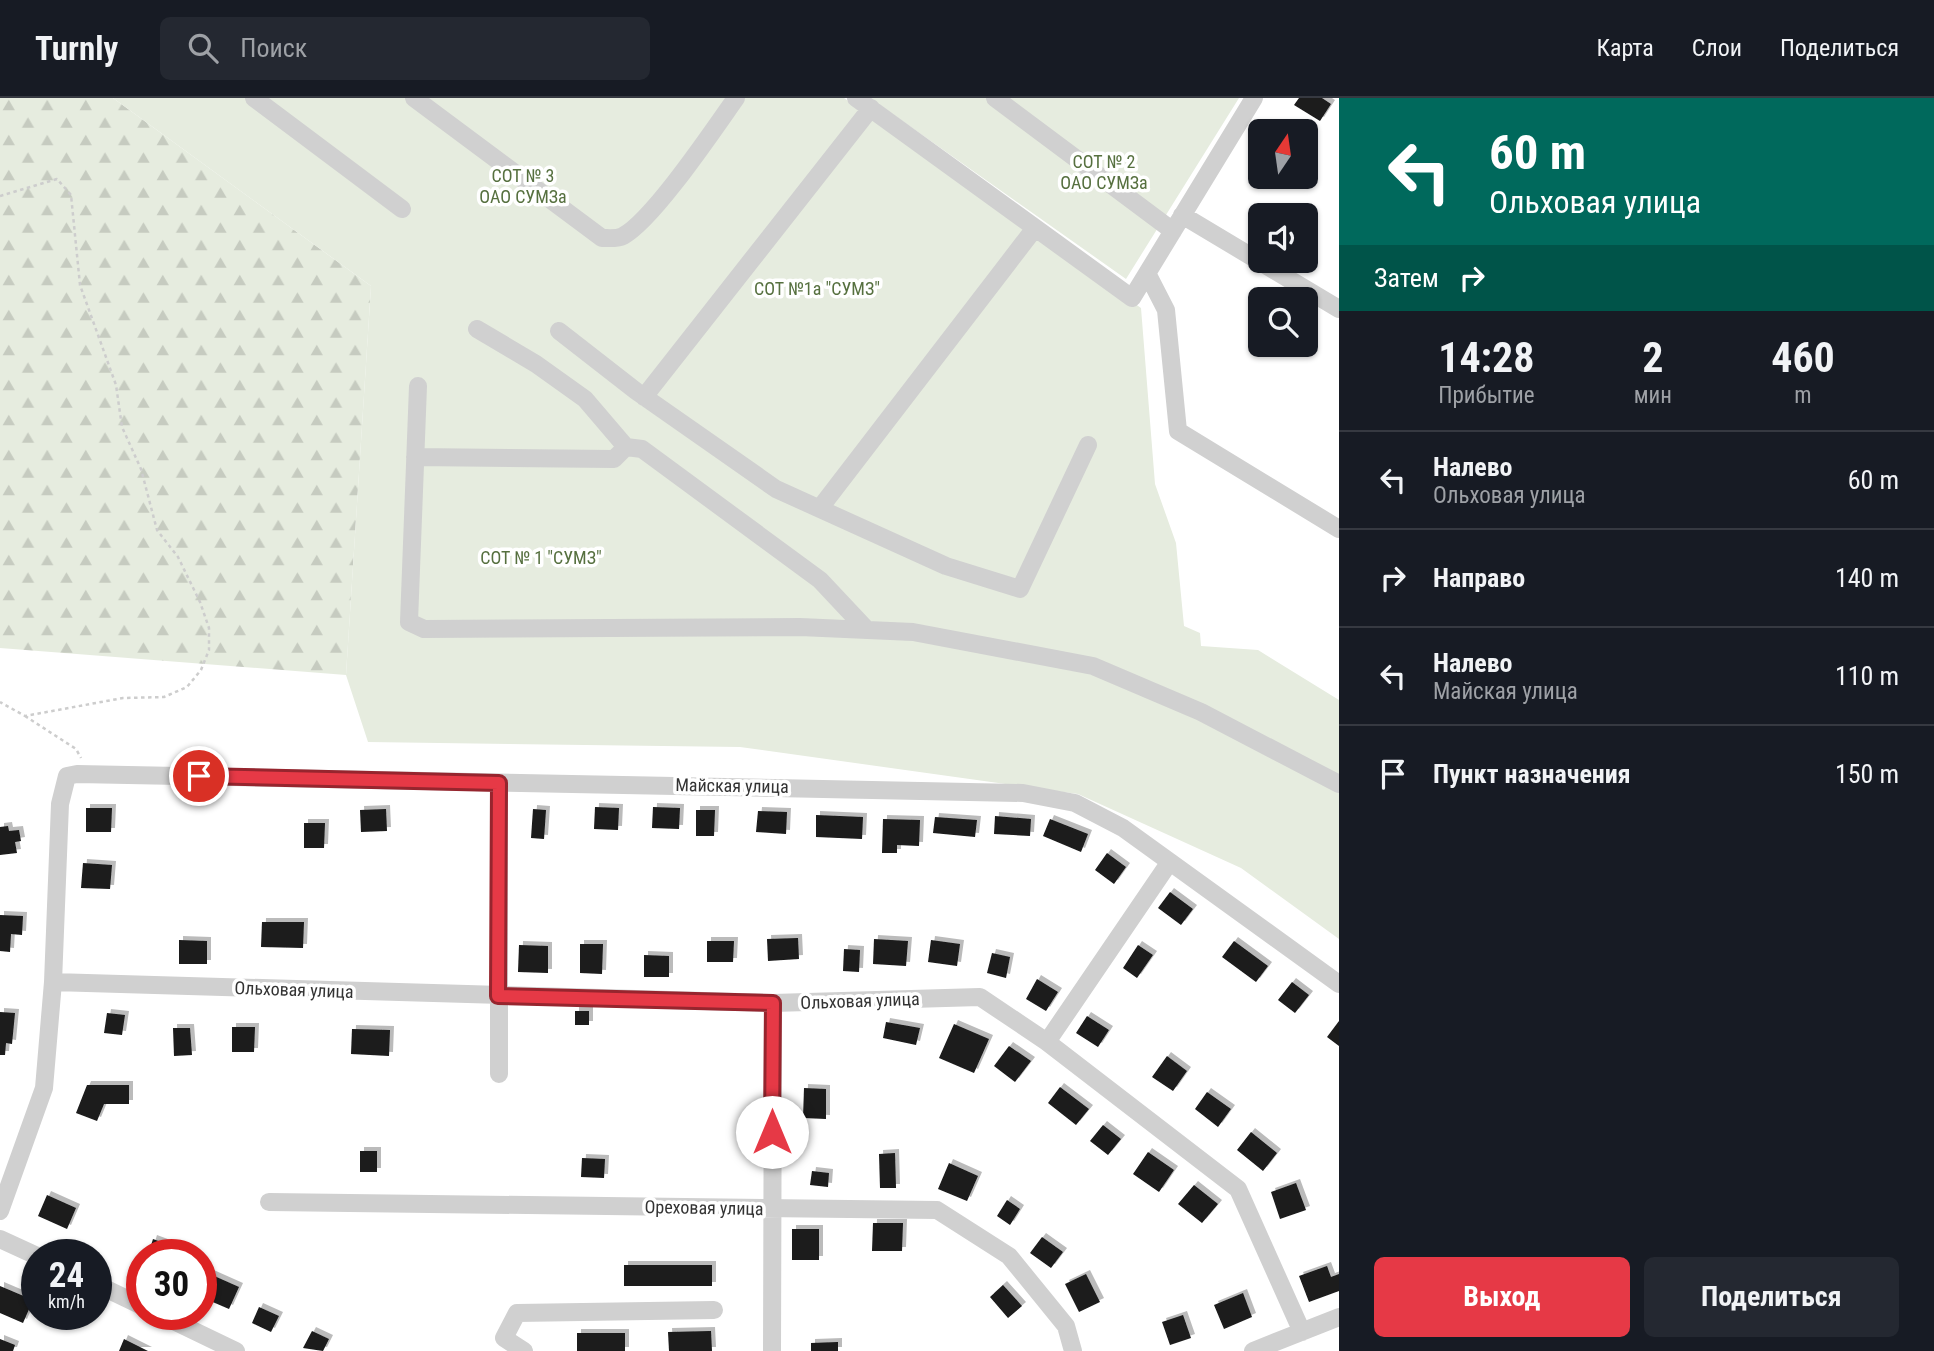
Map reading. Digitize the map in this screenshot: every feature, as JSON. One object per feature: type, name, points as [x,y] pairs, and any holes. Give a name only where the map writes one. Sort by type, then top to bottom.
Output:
[{"type":"street","points":[[254,98],[402,209]]},
{"type":"street","points":[[414,98],[602,239],[622,237],[638,225],[736,98]]},
{"type":"street","points":[[995,98],[1172,231]]},
{"type":"street","points":[[644,397],[864,103],[1132,298],[1254,98]]},
{"type":"street","points":[[1182,215],[1339,309]]},
{"type":"street","points":[[820,508],[1035,228]]},
{"type":"street","points":[[1147,273],[1166,310],[1178,431],[1339,529]]},
{"type":"street","points":[[477,329],[536,364],[585,399],[626,447],[642,449],[821,580],[867,630]]},
{"type":"street","points":[[559,331],[644,397],[776,489],[946,566],[1020,589],[1088,444]]},
{"type":"street","points":[[418,386],[409,622],[424,629],[800,627],[913,632],[1093,666],[1201,712],[1339,784]]},
{"type":"street","points":[[415,457],[614,459],[626,447]]},
{"type":"street","name":"Майская улица","points":[[53,982],[60,804],[67,776],[89,774],[1023,793],[1075,803],[1123,828],[1339,984]]},
{"type":"street","points":[[499,783],[499,1074]]},
{"type":"street","points":[[1047,1042],[1169,863]]},
{"type":"street","points":[[0,1211],[44,1088],[53,982]]},
{"type":"street","name":"Ольховая улица","points":[[53,982],[773,1003],[980,997],[1047,1042],[1238,1189],[1302,1332]]},
{"type":"street","points":[[772,1351],[773,1003]]},
{"type":"street","name":"Ореховая улица","points":[[269,1202],[937,1210],[1009,1256],[1066,1326],[1073,1351]]},
{"type":"street","points":[[0,1239],[21,1249]]},
{"type":"street","points":[[524,1351],[504,1338],[517,1313],[714,1310]]},
{"type":"street","points":[[1253,1351],[1339,1317]]},
{"type":"street","points":[[192,1330],[236,1351]]},
{"type":"path","points":[[0,196],[57,179],[71,195],[80,285],[116,385],[122,427],[141,469],[157,530],[178,557],[209,628],[209,650],[201,670],[187,687],[164,697],[122,698],[25,716]]},
{"type":"path","points":[[0,702],[76,749],[89,774]]},
{"type":"green space","points":[[0,98],[113,98],[371,286],[346,675],[0,648]]},
{"type":"green space","points":[[113,98],[844,98],[1141,308],[1155,484],[1176,543],[1184,626],[1200,633],[1201,646],[1258,650],[1339,700],[1339,939],[1241,868],[1078,794],[740,747],[368,742],[346,675],[371,286]]},
{"type":"green space","name":"СОТ № 2 ОАО СУМЗа","points":[[870,98],[1239,98],[1126,279]]},
{"type":"building","points":[[1299,98],[1322,98],[1331,104],[1320,121],[1294,105]]},
{"type":"building","points":[[595,807],[619,808],[618,830],[594,829]]},
{"type":"building","points":[[653,807],[680,808],[679,829],[652,828]]},
{"type":"building","points":[[86,808],[112,808],[111,832],[86,832]]},
{"type":"building","points":[[386,809],[387,831],[361,832],[360,810]]},
{"type":"building","points":[[533,809],[546,810],[544,839],[531,838]]},
{"type":"building","points":[[696,810],[715,810],[714,836],[696,836]]},
{"type":"building","points":[[758,811],[787,812],[786,834],[756,832]]},
{"type":"building","points":[[816,815],[863,817],[862,839],[816,837]]},
{"type":"building","points":[[995,816],[1031,819],[1030,836],[994,834]]},
{"type":"building","points":[[935,817],[977,820],[975,837],[933,833]]},
{"type":"building","points":[[883,819],[920,820],[919,846],[897,845],[897,853],[882,853]]},
{"type":"building","points":[[1050,819],[1088,834],[1081,852],[1043,836]]},
{"type":"building","points":[[304,823],[325,823],[324,848],[304,848]]},
{"type":"building","points":[[8,826],[9,831],[19,830],[21,841],[15,842],[17,853],[0,855],[0,827]]},
{"type":"building","points":[[1107,853],[1126,867],[1114,884],[1095,870]]},
{"type":"building","points":[[83,863],[112,865],[110,889],[81,888]]},
{"type":"building","points":[[1170,892],[1193,909],[1181,925],[1158,908]]},
{"type":"building","points":[[0,915],[23,916],[22,935],[11,934],[10,952],[0,951]]},
{"type":"building","points":[[262,922],[304,922],[303,948],[261,947]]},
{"type":"building","points":[[798,938],[799,959],[768,961],[767,939]]},
{"type":"building","points":[[874,939],[908,941],[906,966],[873,964]]},
{"type":"building","points":[[179,940],[207,941],[207,964],[179,964]]},
{"type":"building","points":[[931,940],[960,944],[957,966],[928,962]]},
{"type":"building","points":[[707,941],[734,941],[733,962],[707,962]]},
{"type":"building","points":[[1234,941],[1268,966],[1256,982],[1222,957]]},
{"type":"building","points":[[580,944],[603,944],[602,974],[580,973]]},
{"type":"building","points":[[519,945],[548,946],[548,973],[518,972]]},
{"type":"building","points":[[1138,945],[1153,955],[1137,978],[1123,968]]},
{"type":"building","points":[[844,949],[860,950],[859,972],[843,971]]},
{"type":"building","points":[[992,953],[1010,957],[1006,978],[987,973]]},
{"type":"building","points":[[644,955],[669,956],[669,977],[644,977]]},
{"type":"building","points":[[1037,979],[1058,992],[1046,1011],[1026,999]]},
{"type":"building","points":[[1292,982],[1309,995],[1295,1013],[1278,1000]]},
{"type":"building","points":[[575,1011],[589,1011],[589,1025],[575,1025]]},
{"type":"building","points":[[0,1012],[15,1013],[12,1044],[6,1043],[5,1055],[0,1055]]},
{"type":"building","points":[[107,1013],[125,1015],[122,1035],[104,1033]]},
{"type":"building","points":[[1087,1016],[1109,1030],[1098,1047],[1076,1033]]},
{"type":"building","points":[[1339,1021],[1339,1046],[1327,1037]]},
{"type":"building","points":[[886,1022],[920,1028],[916,1045],[883,1038]]},
{"type":"building","points":[[954,1024],[989,1039],[974,1073],[939,1058]]},
{"type":"building","points":[[232,1027],[255,1027],[254,1052],[232,1052]]},
{"type":"building","points":[[173,1028],[190,1028],[192,1055],[174,1056]]},
{"type":"building","points":[[352,1029],[390,1030],[389,1056],[351,1054]]},
{"type":"building","points":[[1009,1046],[1031,1061],[1015,1082],[994,1066]]},
{"type":"building","points":[[1167,1056],[1187,1071],[1173,1091],[1152,1077]]},
{"type":"building","points":[[87,1085],[129,1085],[129,1104],[104,1104],[97,1121],[76,1113]]},
{"type":"building","points":[[1060,1087],[1089,1109],[1076,1125],[1048,1103]]},
{"type":"building","points":[[804,1088],[826,1089],[826,1119],[803,1118]]},
{"type":"building","points":[[1207,1092],[1231,1109],[1218,1127],[1195,1109]]},
{"type":"building","points":[[1103,1125],[1121,1139],[1108,1155],[1090,1141]]},
{"type":"building","points":[[1251,1132],[1277,1153],[1263,1171],[1237,1150]]},
{"type":"building","points":[[360,1151],[377,1151],[377,1172],[360,1172]]},
{"type":"building","points":[[1148,1152],[1174,1170],[1159,1192],[1133,1174]]},
{"type":"building","points":[[895,1153],[896,1188],[880,1188],[879,1154]]},
{"type":"building","points":[[582,1158],[605,1159],[604,1178],[581,1177]]},
{"type":"building","points":[[949,1163],[978,1176],[967,1201],[938,1189]]},
{"type":"building","points":[[812,1171],[829,1173],[828,1187],[810,1185]]},
{"type":"building","points":[[1296,1183],[1306,1210],[1280,1219],[1271,1192]]},
{"type":"building","points":[[1194,1185],[1218,1204],[1202,1223],[1178,1204]]},
{"type":"building","points":[[47,1195],[76,1208],[67,1229],[38,1216]]},
{"type":"building","points":[[1007,1200],[1020,1209],[1010,1225],[997,1216]]},
{"type":"building","points":[[873,1223],[903,1223],[902,1251],[872,1251]]},
{"type":"building","points":[[792,1229],[819,1229],[819,1260],[792,1260]]},
{"type":"building","points":[[1042,1237],[1063,1252],[1051,1268],[1030,1253]]},
{"type":"building","points":[[624,1265],[712,1265],[712,1286],[624,1286]]},
{"type":"building","points":[[1327,1266],[1331,1277],[1339,1274],[1339,1291],[1309,1302],[1299,1276]]},
{"type":"building","points":[[1086,1274],[1100,1302],[1079,1312],[1065,1284]]},
{"type":"building","points":[[217,1277],[239,1287],[229,1309],[217,1304]]},
{"type":"building","points":[[1003,1285],[1022,1306],[1008,1318],[990,1297]]},
{"type":"building","points":[[0,1286],[21,1295],[21,1322],[0,1313]]},
{"type":"building","points":[[1243,1293],[1252,1317],[1224,1329],[1214,1305]]},
{"type":"building","points":[[259,1307],[279,1316],[271,1332],[252,1323]]},
{"type":"building","points":[[1183,1315],[1191,1338],[1170,1345],[1162,1322]]},
{"type":"building","points":[[312,1331],[329,1339],[323,1351],[303,1348]]},
{"type":"building","points":[[711,1331],[712,1351],[669,1351],[668,1332]]},
{"type":"building","points":[[577,1333],[625,1333],[625,1351],[577,1351]]},
{"type":"building","points":[[0,1339],[15,1345],[13,1351],[0,1351]]},
{"type":"building","points":[[124,1339],[148,1351],[119,1351]]},
{"type":"building","points":[[838,1342],[838,1351],[811,1351],[811,1343]]},
{"type":"route","points":[[199,776],[499,783],[498,996],[773,1003],[772,1132]]},
{"type":"park label","name":"СОТ № 3 ОАО СУМЗа","points":[[523,186]]},
{"type":"park label","name":"СОТ №1а \"СУМЗ\"","points":[[817,289]]},
{"type":"park label","name":"СОТ № 1 \"СУМЗ\"","points":[[541,558]]}]
